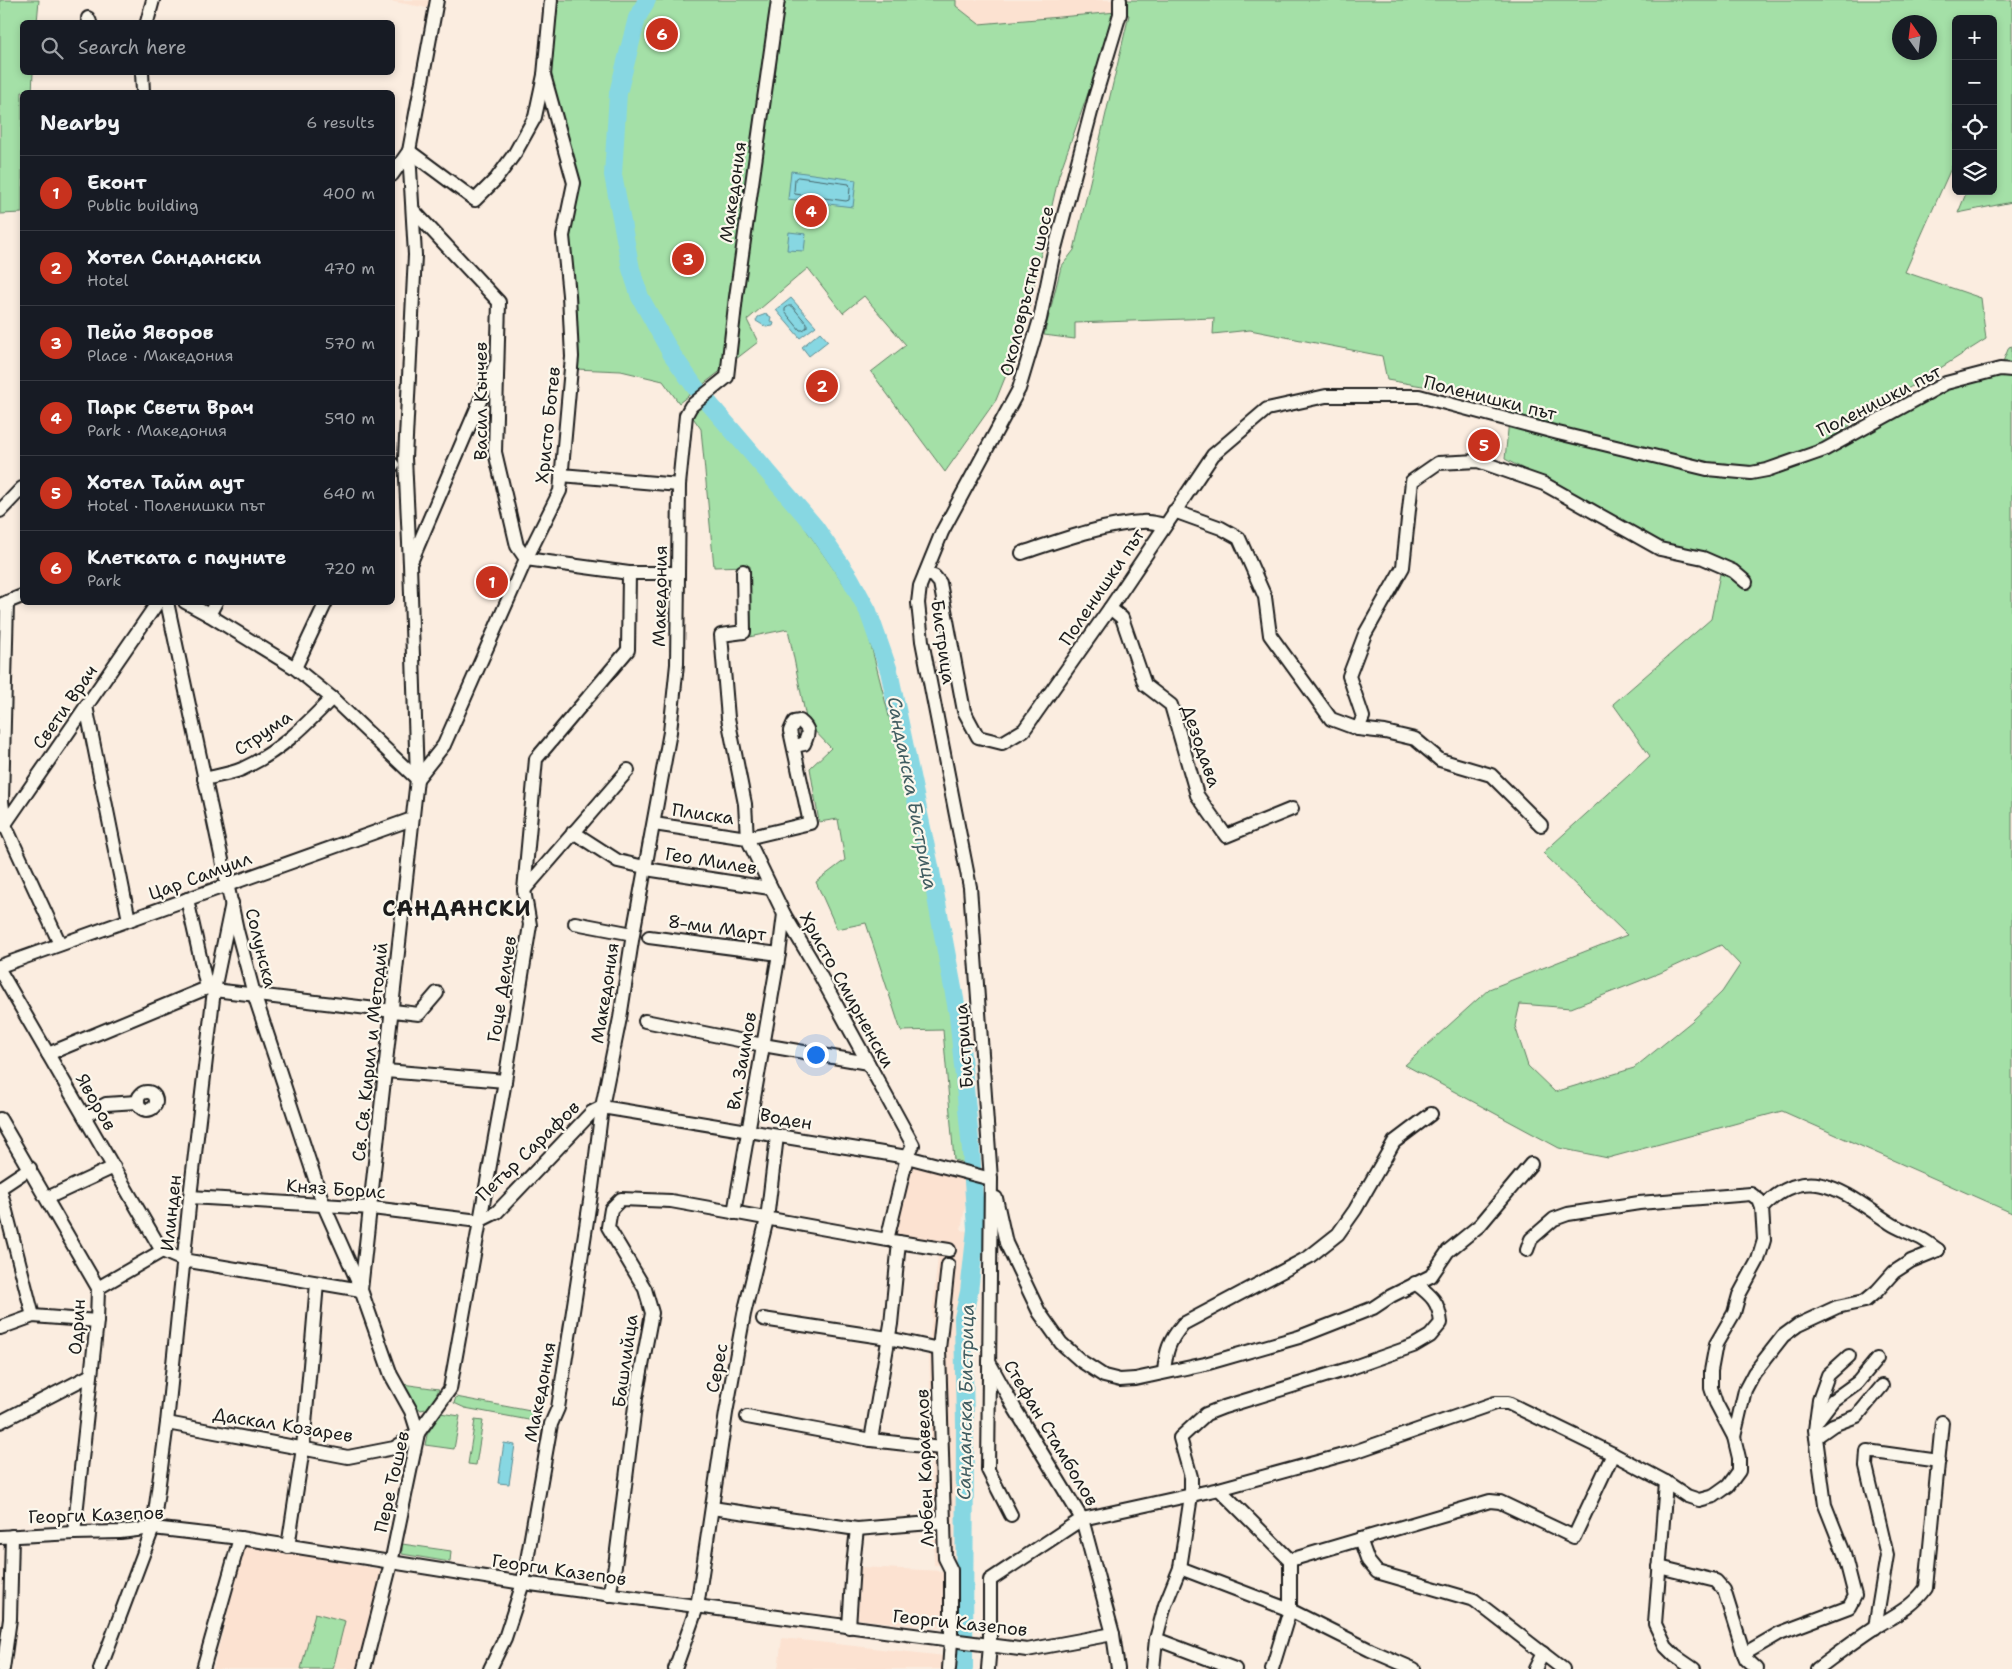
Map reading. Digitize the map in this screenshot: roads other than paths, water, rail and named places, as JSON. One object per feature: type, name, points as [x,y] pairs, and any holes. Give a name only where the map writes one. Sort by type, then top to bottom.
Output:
[{"type":"street","points":[[148,20],[153,0]]},
{"type":"street","points":[[395,171],[409,151],[437,0]]},
{"type":"street","points":[[409,151],[475,200],[515,153],[535,117],[544,75],[550,0]]},
{"type":"street","name":"Македония","points":[[490,1669],[505,1638],[523,1584],[551,1424],[558,1408],[602,1107],[620,1018],[643,867],[654,824],[672,713],[676,664],[679,485],[686,415],[692,406],[727,377],[736,297],[778,0]]},
{"type":"street","name":"Околовръстно шосе","points":[[925,574],[942,532],[1019,389],[1040,319],[1053,256],[1095,97],[1120,14],[1120,0]]},
{"type":"street","points":[[142,75],[143,90]]},
{"type":"street","name":"Христо Ботев","points":[[417,779],[444,745],[526,559],[560,491],[572,357],[569,295],[563,236],[574,183],[544,75]]},
{"type":"street","name":"Св. Св. Кирил и Методий","points":[[361,1290],[372,1208],[391,1011],[417,779],[405,458],[415,255],[409,151]]},
{"type":"street","name":"Васил Кънчев","points":[[413,210],[499,302],[495,452],[517,546],[526,559]]},
{"type":"street","points":[[410,564],[497,360]]},
{"type":"street","name":"Поленишки път","points":[[925,574],[934,576],[940,583],[964,711],[978,737],[1002,743],[1024,730],[1110,608],[1213,455],[1267,409],[1326,396],[1419,396],[1558,433],[1697,466],[1751,473],[1767,470],[1824,450],[1946,383],[2000,369],[2012,370]]},
{"type":"street","points":[[395,464],[405,458]]},
{"type":"street","points":[[1358,729],[1363,717],[1348,676],[1365,634],[1403,567],[1412,482],[1438,463],[1478,461],[1544,484],[1660,549],[1703,558],[1733,571],[1746,582]]},
{"type":"street","points":[[561,475],[679,485]]},
{"type":"street","points":[[0,511],[20,493]]},
{"type":"street","points":[[1174,512],[1221,528],[1239,538],[1265,597],[1270,635],[1332,719],[1358,729],[1385,732],[1415,739],[1440,760],[1491,775],[1541,826]]},
{"type":"street","points":[[1022,553],[1119,525],[1144,522],[1165,525]]},
{"type":"street","points":[[526,559],[629,573],[677,573]]},
{"type":"street","points":[[743,571],[744,632],[720,635],[728,718],[745,804],[747,838],[810,823],[794,746]]},
{"type":"street","name":"Гоце Делчев","points":[[479,1221],[505,1080],[530,925],[524,890],[536,759],[628,650],[629,573]]},
{"type":"street","name":"Бистрица","points":[[925,574],[920,586],[918,603],[922,641],[970,887],[987,1178],[988,1470],[1011,1515]]},
{"type":"street","points":[[20,597],[4,604],[2,828],[60,944]]},
{"type":"street","name":"Свети Врач","points":[[2,828],[156,605]]},
{"type":"street","name":"Солунска","points":[[168,605],[204,779],[254,994],[324,1206],[361,1290],[391,1374],[411,1412],[418,1433]]},
{"type":"street","points":[[190,605],[295,668],[332,698],[417,779]]},
{"type":"street","points":[[210,616],[215,605]]},
{"type":"street","points":[[295,668],[325,605]]},
{"type":"street","name":"Дезодава","points":[[1110,608],[1122,618],[1146,686],[1171,705],[1197,795],[1226,836],[1292,809]]},
{"type":"street","name":"Струма","points":[[204,779],[240,770],[267,756],[296,736],[332,698]]},
{"type":"street","points":[[86,706],[130,920]]},
{"type":"street","points":[[524,890],[628,770]]},
{"type":"street","name":"Цар Самуил","points":[[0,966],[412,820]]},
{"type":"street","name":"Плиска","points":[[654,824],[747,838]]},
{"type":"street","name":"Гео Милев","points":[[573,832],[618,861],[643,867],[770,888]]},
{"type":"street","name":"Христо Смирненски","points":[[747,838],[784,914],[815,966],[913,1145],[907,1157]]},
{"type":"street","points":[[187,899],[210,989]]},
{"type":"street","name":"Илинден","points":[[100,1669],[153,1528],[167,1422],[210,989],[232,903]]},
{"type":"street","name":"Вл. Заимов","points":[[734,1213],[779,954],[784,914]]},
{"type":"street","points":[[575,923],[632,934]]},
{"type":"street","name":"8-ми Март","points":[[650,937],[779,954]]},
{"type":"street","name":"Яворов","points":[[0,971],[162,1251]]},
{"type":"street","points":[[48,1054],[210,989],[419,1014],[437,993]]},
{"type":"street","points":[[645,1021],[762,1045],[868,1063]]},
{"type":"street","points":[[386,1071],[505,1080]]},
{"type":"street","points":[[84,1116],[106,1104],[137,1102]]},
{"type":"street","name":"Воден","points":[[602,1107],[907,1157],[987,1178]]},
{"type":"street","name":"Петър Сарафов","points":[[479,1221],[497,1212],[592,1112],[602,1107]]},
{"type":"street","points":[[1164,1372],[1166,1353],[1171,1340],[1183,1324],[1309,1257],[1338,1234],[1355,1210],[1394,1142],[1431,1114]]},
{"type":"street","name":"Одрин","points":[[0,1119],[98,1288],[97,1321],[74,1533]]},
{"type":"street","name":"Серес","points":[[675,1669],[697,1607],[726,1412],[744,1314],[767,1219],[777,1136]]},
{"type":"street","points":[[871,1440],[891,1324],[893,1241],[907,1157]]},
{"type":"street","points":[[987,1178],[1006,1243],[1039,1312],[1061,1343],[1081,1362],[1104,1376],[1120,1380],[1135,1379],[1205,1364],[1299,1337],[1373,1308],[1415,1283],[1431,1276],[1448,1251],[1480,1225],[1531,1164]]},
{"type":"street","points":[[47,1198],[114,1167]]},
{"type":"street","points":[[30,1168],[0,1188],[33,1316]]},
{"type":"street","points":[[1734,1437],[1745,1390],[1754,1373],[1783,1336],[1798,1325],[1837,1307],[1865,1301],[1894,1272],[1911,1261],[1938,1250],[1920,1237],[1892,1224],[1859,1200],[1820,1183],[1795,1185],[1775,1195],[1762,1208]]},
{"type":"street","points":[[988,1669],[986,1645],[990,1580],[1082,1519],[1219,1489],[1354,1452],[1496,1403],[1508,1403],[1613,1454],[1666,1482],[1687,1496],[1699,1500],[1714,1496],[1728,1486],[1739,1471],[1739,1458],[1734,1437],[1716,1402],[1712,1388],[1711,1371],[1716,1344],[1730,1321],[1739,1296],[1758,1260],[1764,1240],[1762,1208],[1759,1200],[1751,1194],[1639,1203],[1568,1214],[1554,1219],[1531,1239],[1527,1250]]},
{"type":"street","name":"Княз Борис","points":[[190,1197],[372,1208],[479,1221]]},
{"type":"street","name":"Башлийца","points":[[609,1595],[616,1566],[636,1398],[652,1313],[645,1289],[608,1227],[611,1210],[621,1200],[670,1201],[949,1250]]},
{"type":"street","name":"Пере Тошев","points":[[364,1669],[391,1563],[418,1433],[450,1390],[479,1221]]},
{"type":"street","points":[[98,1288],[162,1251],[183,1260],[361,1290]]},
{"type":"street","name":"Любен Каравелов","points":[[948,1265],[939,1349],[943,1522],[945,1558],[951,1570],[949,1669]]},
{"type":"street","points":[[288,1546],[303,1448],[317,1283]]},
{"type":"street","points":[[1153,1669],[1156,1639],[1165,1605],[1180,1568],[1190,1496],[1191,1477],[1180,1438],[1206,1414],[1224,1406],[1352,1368],[1413,1346],[1430,1336],[1441,1323],[1440,1308],[1426,1291],[1415,1283]]},
{"type":"street","points":[[0,1328],[33,1316],[97,1321]]},
{"type":"street","points":[[763,1319],[888,1338],[939,1349]]},
{"type":"street","points":[[1744,1654],[1780,1633],[1849,1607],[1855,1596],[1844,1553],[1825,1505],[1816,1437],[1819,1400],[1828,1375],[1849,1356]]},
{"type":"street","points":[[1816,1422],[1834,1400],[1858,1382],[1877,1358]]},
{"type":"street","name":"Стефан Стамболов","points":[[988,1361],[1082,1519],[1113,1634],[1118,1669]]},
{"type":"street","points":[[0,1422],[91,1375]]},
{"type":"street","points":[[1816,1437],[1833,1425],[1857,1416],[1882,1386]]},
{"type":"street","points":[[747,1417],[871,1440],[941,1448]]},
{"type":"street","name":"Даскал Козарев","points":[[167,1422],[348,1457],[394,1448],[418,1433]]},
{"type":"street","points":[[1817,1669],[1910,1606],[1926,1588],[1942,1422]]},
{"type":"street","points":[[1875,1628],[1887,1555],[1866,1466],[1867,1451],[1939,1461]]},
{"type":"street","points":[[1290,1560],[1490,1501],[1500,1502],[1574,1537],[1613,1454]]},
{"type":"street","points":[[1666,1482],[1655,1624],[1666,1647],[1675,1656],[1694,1669]]},
{"type":"street","points":[[1219,1489],[1290,1560],[1290,1610],[1272,1669]]},
{"type":"street","points":[[712,1508],[857,1529],[943,1522]]},
{"type":"street","name":"Георги Казепов","points":[[6,1537],[120,1532],[153,1528],[240,1538],[523,1584],[1027,1650],[1113,1634]]},
{"type":"street","points":[[850,1627],[857,1529]]},
{"type":"street","points":[[3,1669],[10,1619],[6,1537]]},
{"type":"street","points":[[203,1669],[240,1538]]},
{"type":"street","points":[[1360,1539],[1368,1561],[1377,1572],[1474,1600],[1563,1669]]},
{"type":"street","points":[[1659,1567],[1716,1581],[1724,1590],[1746,1659],[1757,1669]]},
{"type":"street","points":[[1180,1568],[1290,1610],[1370,1650],[1414,1669]]},
{"type":"street","points":[[1156,1639],[1235,1669]]},
{"type":"street","points":[[1535,1669],[1543,1654]]},
{"type":"water","points":[[791,171],[856,180],[853,207],[788,199]]},
{"type":"water","points":[[789,232],[806,234],[804,251],[787,250]]},
{"type":"water","points":[[791,298],[816,326],[800,338],[776,310]]},
{"type":"water","points":[[766,314],[771,317],[770,321],[774,323],[773,326],[766,327],[756,321],[758,317]]},
{"type":"water","points":[[820,332],[828,341],[809,356],[802,347]]},
{"type":"water","points":[[504,1443],[515,1445],[509,1484],[498,1483]]},
{"type":"waterway","name":"Санданска Бистрица","points":[[647,0],[637,18],[618,93],[613,175],[631,269],[640,297],[671,353],[695,387],[815,527],[850,578],[868,611],[889,671],[931,871],[958,1015],[971,1150],[976,1229],[969,1292],[963,1318],[965,1425],[964,1669]]},
{"type":"place","name":"Клетката с пауните","points":[[662,34]]},
{"type":"place","name":"Парк Свети Врач","points":[[811,211]]},
{"type":"place","name":"Пейо Яворов","points":[[688,259]]},
{"type":"place","name":"Хотел Сандански","points":[[822,386]]},
{"type":"place","name":"Хотел Тайм аут","points":[[1484,445]]},
{"type":"place","name":"Еконт","points":[[492,582]]},
{"type":"district","name":"САНДАНСКИ","points":[[457,908]]}]
